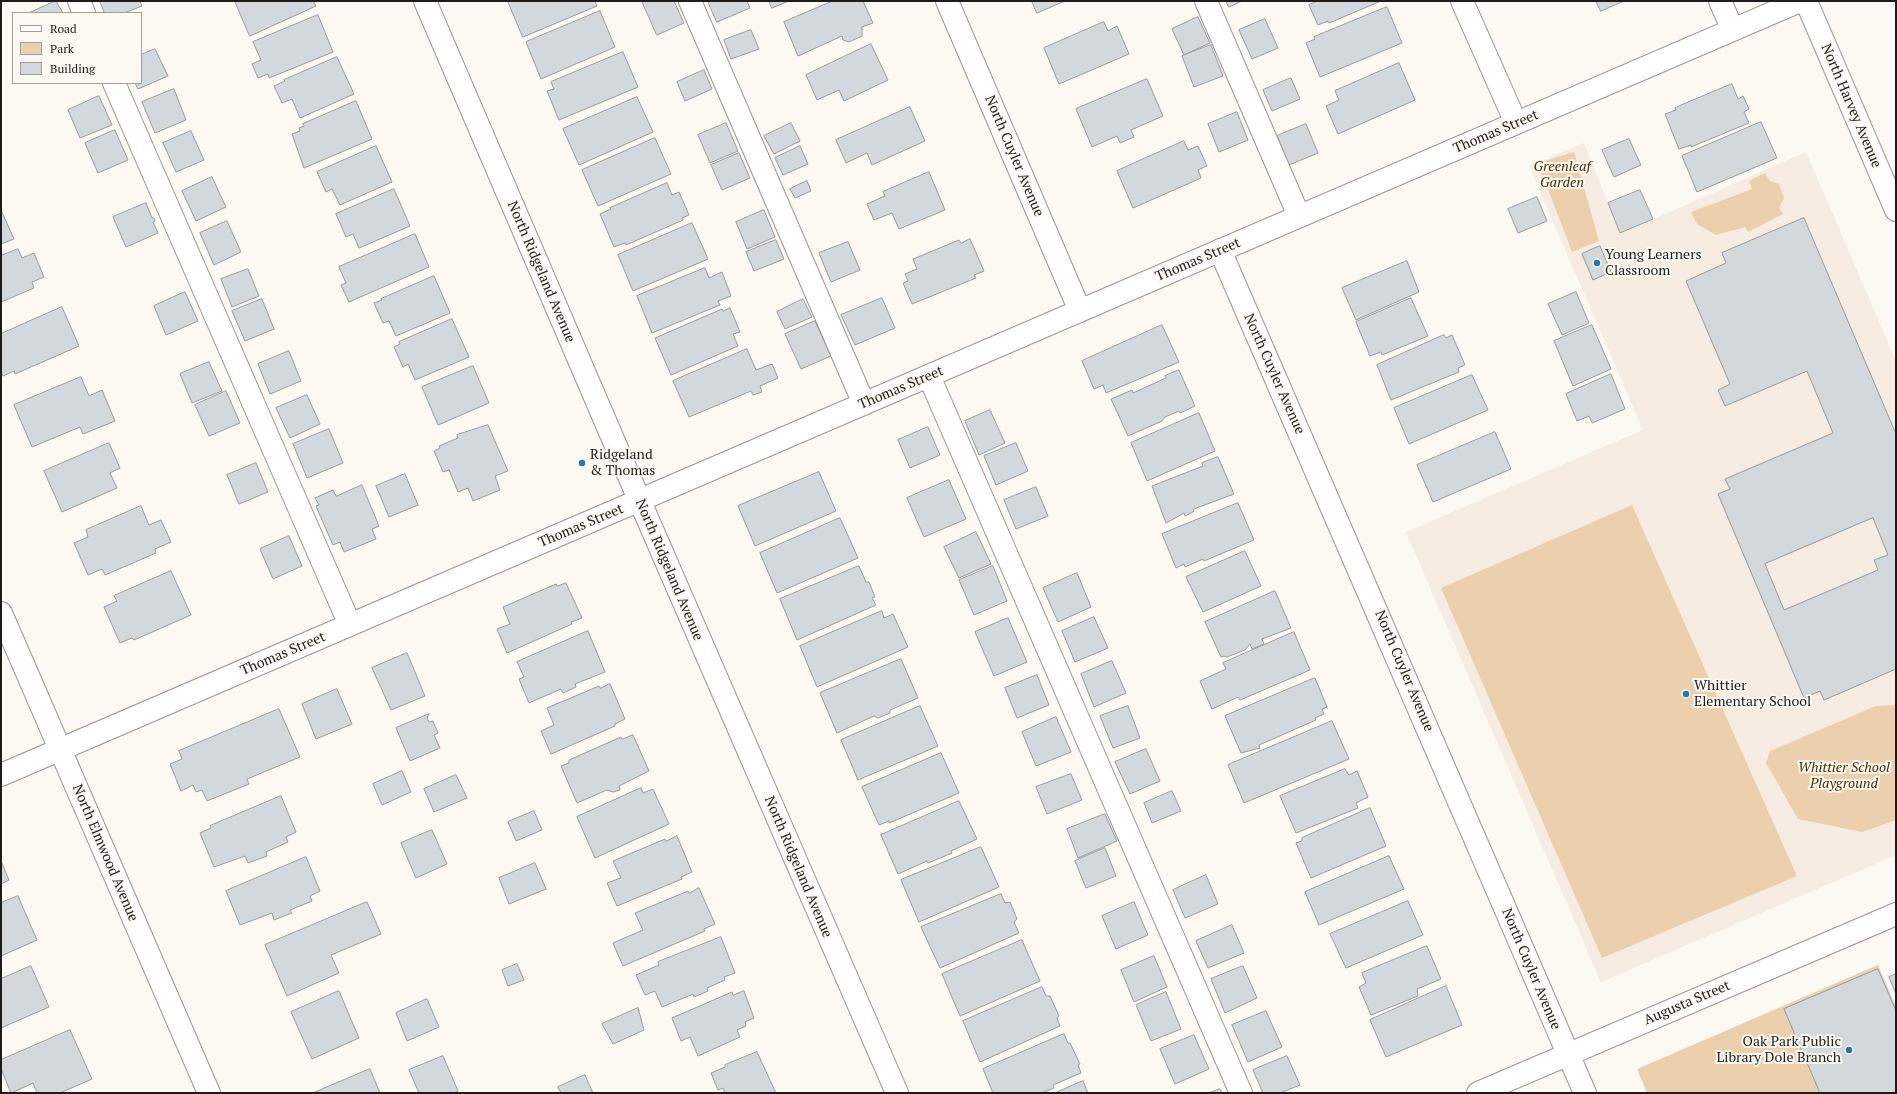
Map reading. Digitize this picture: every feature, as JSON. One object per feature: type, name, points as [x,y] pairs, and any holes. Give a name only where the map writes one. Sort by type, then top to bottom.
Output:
[{"type":"street","points":[[79,1],[84,12]]},
{"type":"street","name":"North Ridgeland Avenue","points":[[425,1],[897,1093]]},
{"type":"street","points":[[690,1],[864,404]]},
{"type":"street","name":"North Cuyler Avenue","points":[[947,1],[1080,311]]},
{"type":"street","points":[[1206,1],[1299,216]]},
{"type":"street","points":[[1462,1],[1516,123]]},
{"type":"street","points":[[1720,1],[1732,30]]},
{"type":"street","name":"Thomas Street","points":[[1,775],[1800,1]]},
{"type":"street","name":"North Harvey Avenue","points":[[1806,1],[1896,210]]},
{"type":"street","points":[[114,84],[350,625]]},
{"type":"street","name":"North Cuyler Avenue","points":[[1220,250],[1585,1093]]},
{"type":"street","points":[[930,376],[1242,1093]]},
{"type":"street","name":"North Elmwood Avenue","points":[[1,613],[209,1093]]},
{"type":"street","name":"Augusta Street","points":[[1478,1093],[1896,914]]},
{"type":"shaded area","name":"Whittier Elementary School","points":[[1584,143],[1620,234],[1806,152],[1896,361],[1896,855],[1601,982],[1406,532],[1643,430],[1529,166]]},
{"type":"green space","name":"Greenleaf Garden","points":[[1574,152],[1599,241],[1572,252],[1538,163]]},
{"type":"green space","points":[[1765,173],[1770,181],[1779,184],[1784,198],[1779,208],[1783,214],[1748,232],[1745,227],[1716,235],[1697,224],[1691,212],[1752,189],[1749,181]]},
{"type":"green space","points":[[1632,505],[1797,876],[1602,958],[1441,588]]},
{"type":"green space","name":"Whittier School Playground","points":[[1876,706],[1896,706],[1896,820],[1862,832],[1798,819],[1766,763],[1770,751]]},
{"type":"green space","points":[[1878,965],[1896,1007],[1896,1093],[1647,1093],[1637,1069]]},
{"type":"building","points":[[56,1],[62,12],[31,12]]},
{"type":"building","points":[[100,1],[140,1],[142,6],[127,12],[105,12]]},
{"type":"building","points":[[235,1],[313,1],[316,6],[250,36]]},
{"type":"building","points":[[508,1],[595,1],[597,6],[523,37]]},
{"type":"building","points":[[642,1],[674,1],[684,23],[657,35]]},
{"type":"building","points":[[708,1],[747,1],[750,8],[717,22]]},
{"type":"building","points":[[769,1],[789,1],[772,8]]},
{"type":"building","points":[[833,1],[863,1],[873,23],[862,27],[862,36],[849,42],[843,40],[842,36],[798,56],[784,22]]},
{"type":"building","points":[[1032,1],[1065,1],[1037,13]]},
{"type":"building","points":[[1226,1],[1242,1],[1229,7]]},
{"type":"building","points":[[1318,1],[1381,1],[1329,23],[1328,21],[1318,25],[1309,5]]},
{"type":"building","points":[[1596,1],[1624,1],[1601,11]]},
{"type":"building","points":[[1387,7],[1402,43],[1320,77],[1306,43],[1315,39],[1314,37]]},
{"type":"building","points":[[600,11],[615,47],[541,79],[526,42]]},
{"type":"building","points":[[318,15],[333,52],[269,78],[268,74],[258,78],[252,64],[261,60],[253,42]]},
{"type":"building","points":[[1198,17],[1210,43],[1184,55],[1172,29]]},
{"type":"building","points":[[1265,19],[1278,48],[1252,59],[1239,30]]},
{"type":"building","points":[[1104,22],[1108,31],[1117,26],[1129,54],[1059,84],[1044,48]]},
{"type":"building","points":[[751,30],[759,49],[731,59],[724,40]]},
{"type":"building","points":[[871,44],[888,80],[844,101],[839,90],[817,100],[806,75]]},
{"type":"building","points":[[1211,45],[1223,76],[1194,87],[1182,56]]},
{"type":"building","points":[[155,49],[168,76],[138,89],[136,84],[142,84],[142,55]]},
{"type":"building","points":[[623,52],[638,87],[559,120],[547,91],[554,89],[551,82]]},
{"type":"building","points":[[337,57],[354,94],[300,118],[292,99],[282,103],[274,86],[285,81],[284,80]]},
{"type":"building","points":[[1399,63],[1415,100],[1338,134],[1326,106],[1339,100],[1335,91]]},
{"type":"building","points":[[704,70],[712,89],[685,101],[677,82]]},
{"type":"building","points":[[1291,78],[1300,99],[1272,111],[1263,90]]},
{"type":"building","points":[[1147,79],[1163,116],[1131,130],[1134,137],[1120,143],[1117,136],[1092,147],[1076,109]]},
{"type":"building","points":[[1732,84],[1738,99],[1743,96],[1749,109],[1744,112],[1749,123],[1691,147],[1691,145],[1679,149],[1665,114],[1676,110],[1675,108]]},
{"type":"building","points":[[174,89],[186,120],[155,133],[142,102]]},
{"type":"building","points":[[99,96],[112,125],[80,138],[68,110]]},
{"type":"building","points":[[637,97],[653,132],[579,165],[563,129]]},
{"type":"building","points":[[356,101],[372,139],[304,168],[292,134],[300,131],[299,128],[304,126],[303,124]]},
{"type":"building","points":[[910,107],[925,141],[872,165],[867,153],[846,163],[836,140]]},
{"type":"building","points":[[1237,112],[1248,140],[1219,152],[1208,124]]},
{"type":"building","points":[[1761,122],[1777,158],[1697,192],[1682,156]]},
{"type":"building","points":[[726,123],[738,151],[710,163],[698,135]]},
{"type":"building","points":[[791,123],[800,141],[774,154],[764,136]]},
{"type":"building","points":[[1306,124],[1318,153],[1289,165],[1277,136]]},
{"type":"building","points":[[115,130],[128,160],[98,173],[85,143]]},
{"type":"building","points":[[191,131],[204,160],[176,172],[163,143]]},
{"type":"building","points":[[655,138],[671,174],[598,206],[582,170]]},
{"type":"building","points":[[1629,139],[1641,165],[1614,177],[1602,150]]},
{"type":"building","points":[[1184,141],[1188,150],[1198,146],[1207,166],[1198,170],[1201,178],[1133,208],[1117,171]]},
{"type":"building","points":[[376,146],[392,182],[340,205],[332,189],[326,192],[317,172]]},
{"type":"building","points":[[800,146],[808,164],[783,175],[775,158]]},
{"type":"building","points":[[739,153],[750,178],[722,190],[711,165]]},
{"type":"building","points":[[929,172],[945,210],[899,229],[892,213],[874,220],[867,204],[885,196],[883,192]]},
{"type":"building","points":[[212,177],[226,207],[196,221],[182,191]]},
{"type":"building","points":[[807,181],[811,191],[795,198],[790,189]]},
{"type":"building","points":[[667,183],[672,195],[679,192],[689,215],[682,218],[683,220],[626,245],[625,243],[614,247],[600,214],[611,209],[610,208]]},
{"type":"building","points":[[394,189],[410,226],[359,248],[353,234],[346,237],[336,214]]},
{"type":"building","points":[[1640,190],[1653,219],[1620,233],[1608,203]]},
{"type":"building","points":[[1537,197],[1547,221],[1518,233],[1508,209]]},
{"type":"building","points":[[146,203],[152,218],[154,218],[155,221],[153,222],[158,233],[126,247],[113,217]]},
{"type":"building","points":[[1,210],[14,239],[1,244]]},
{"type":"building","points":[[764,210],[775,237],[747,249],[736,222]]},
{"type":"building","points":[[1804,218],[1896,434],[1896,669],[1824,700],[1820,691],[1804,698],[1718,494],[1730,489],[1725,479],[1833,433],[1807,371],[1725,406],[1718,390],[1730,384],[1686,281],[1726,263],[1722,253]],"holes":[[[1873,518],[1888,555],[1874,560],[1878,570],[1784,610],[1765,564]]]},
{"type":"building","points":[[227,221],[241,252],[214,265],[200,233]]},
{"type":"building","points":[[692,223],[708,259],[633,291],[618,255]]},
{"type":"building","points":[[415,234],[429,267],[349,302],[341,285],[346,283],[339,267]]},
{"type":"building","points":[[970,239],[984,271],[974,275],[976,278],[912,304],[903,283],[908,281],[905,274],[917,269],[913,259],[959,240],[961,243]]},
{"type":"building","points":[[776,240],[784,259],[754,271],[746,252]]},
{"type":"building","points":[[848,242],[860,270],[831,282],[819,253]]},
{"type":"building","name":"Young Learners Classroom","points":[[1600,246],[1611,272],[1593,280],[1582,254]]},
{"type":"building","points":[[18,249],[22,258],[34,253],[44,277],[32,282],[34,288],[1,302],[1,256]]},
{"type":"building","points":[[1407,261],[1419,292],[1356,320],[1342,288]]},
{"type":"building","points":[[705,268],[709,278],[722,272],[731,296],[718,301],[720,305],[652,333],[637,296]]},
{"type":"building","points":[[248,269],[259,296],[232,307],[221,279]]},
{"type":"building","points":[[434,276],[450,313],[396,336],[389,321],[383,323],[374,303]]},
{"type":"building","points":[[185,292],[198,321],[166,335],[154,306]]},
{"type":"building","points":[[1576,292],[1589,323],[1562,335],[1548,304]]},
{"type":"building","points":[[882,298],[895,328],[855,345],[841,315]]},
{"type":"building","points":[[1411,298],[1428,336],[1382,355],[1381,352],[1370,356],[1356,322]]},
{"type":"building","points":[[262,299],[274,329],[245,341],[232,311]]},
{"type":"building","points":[[803,299],[812,317],[785,329],[777,312]]},
{"type":"building","points":[[62,307],[79,346],[15,374],[14,371],[3,376],[1,372],[1,334]]},
{"type":"building","points":[[730,308],[740,332],[733,334],[738,346],[671,375],[655,338],[722,309],[723,311]]},
{"type":"building","points":[[452,319],[469,357],[415,380],[408,364],[403,367],[394,347],[400,344],[399,342]]},
{"type":"building","points":[[815,321],[831,356],[801,369],[785,334]]},
{"type":"building","points":[[1162,325],[1179,362],[1106,393],[1103,385],[1094,389],[1082,361]]},
{"type":"building","points":[[1592,325],[1611,369],[1573,386],[1554,341]]},
{"type":"building","points":[[1444,335],[1446,338],[1452,335],[1465,365],[1458,368],[1459,372],[1391,400],[1377,365]]},
{"type":"building","points":[[747,349],[756,370],[772,364],[778,378],[760,386],[762,392],[753,395],[751,391],[689,417],[673,381]]},
{"type":"building","points":[[289,351],[301,381],[270,394],[258,364]]},
{"type":"building","points":[[209,362],[222,391],[192,403],[180,374]]},
{"type":"building","points":[[473,366],[489,403],[438,425],[422,387]]},
{"type":"building","points":[[1179,370],[1195,406],[1180,413],[1179,411],[1165,417],[1162,421],[1128,436],[1111,399],[1132,390],[1133,393],[1166,378],[1165,376]]},
{"type":"building","points":[[1611,374],[1625,409],[1592,423],[1589,416],[1577,421],[1566,394]]},
{"type":"building","points":[[1472,375],[1488,410],[1409,444],[1394,408]]},
{"type":"building","points":[[81,377],[89,396],[102,390],[115,421],[83,434],[80,427],[32,447],[14,405]]},
{"type":"building","points":[[226,391],[240,423],[209,436],[195,405]]},
{"type":"building","points":[[307,395],[320,424],[290,438],[276,408]]},
{"type":"building","points":[[990,410],[1005,443],[979,455],[965,421]]},
{"type":"building","points":[[1199,413],[1215,451],[1147,481],[1131,443]]},
{"type":"building","points":[[488,425],[508,471],[495,476],[500,490],[473,501],[468,488],[458,492],[449,470],[443,472],[434,451],[440,448],[439,446],[458,438],[457,435]]},
{"type":"building","points":[[928,427],[940,455],[910,468],[898,440]]},
{"type":"building","points":[[329,429],[343,463],[307,478],[293,444]]},
{"type":"building","points":[[1495,432],[1511,469],[1433,502],[1417,465]]},
{"type":"building","points":[[109,443],[120,468],[110,473],[117,488],[62,512],[44,471]]},
{"type":"building","points":[[1016,443],[1028,471],[996,485],[984,456]]},
{"type":"building","points":[[1218,457],[1234,494],[1194,509],[1193,512],[1185,516],[1184,513],[1166,523],[1152,486],[1203,466],[1202,463]]},
{"type":"building","points":[[256,463],[268,492],[239,504],[227,475]]},
{"type":"building","points":[[819,472],[836,511],[755,546],[738,506]]},
{"type":"building","points":[[405,474],[418,505],[389,517],[376,486]]},
{"type":"building","points":[[949,480],[966,519],[924,537],[907,498]]},
{"type":"building","points":[[362,485],[379,526],[372,529],[376,539],[344,552],[340,542],[333,545],[316,506],[319,505],[315,498],[333,490],[336,496]]},
{"type":"building","points":[[1036,487],[1048,516],[1016,529],[1004,500]]},
{"type":"building","points":[[1238,503],[1254,540],[1204,561],[1203,559],[1185,567],[1184,564],[1176,568],[1162,534]]},
{"type":"building","points":[[141,506],[149,525],[161,520],[171,542],[155,549],[156,553],[105,575],[102,569],[88,575],[74,543],[88,537],[86,530]]},
{"type":"building","points":[[840,518],[858,558],[777,593],[760,553]]},
{"type":"building","points":[[976,532],[991,564],[959,578],[944,547]]},
{"type":"building","points":[[289,536],[302,566],[273,579],[260,549]]},
{"type":"building","points":[[1245,551],[1261,586],[1203,612],[1186,577]]},
{"type":"building","points":[[859,566],[866,582],[869,582],[875,597],[872,598],[876,605],[797,640],[780,599]]},
{"type":"building","points":[[993,566],[1007,601],[974,615],[959,580]]},
{"type":"building","points":[[171,571],[191,615],[134,640],[132,638],[120,643],[104,607],[117,601],[114,596]]},
{"type":"building","points":[[1077,573],[1091,607],[1058,622],[1043,588]]},
{"type":"building","points":[[566,583],[582,618],[571,622],[572,624],[507,653],[497,629],[510,624],[503,607],[556,584],[557,586]]},
{"type":"building","points":[[1275,591],[1291,628],[1262,639],[1264,644],[1252,649],[1250,644],[1245,650],[1227,657],[1221,657],[1205,622]]},
{"type":"building","points":[[882,611],[884,618],[893,614],[908,647],[817,687],[800,646]]},
{"type":"building","points":[[1094,617],[1108,648],[1075,662],[1062,631]]},
{"type":"building","points":[[1008,618],[1027,662],[994,676],[975,632]]},
{"type":"building","points":[[588,631],[605,672],[575,684],[576,687],[563,693],[561,689],[529,703],[519,679],[524,677],[517,662]]},
{"type":"building","points":[[1294,632],[1310,670],[1240,700],[1238,697],[1212,709],[1200,681],[1226,669],[1223,663]]},
{"type":"building","points":[[407,653],[425,696],[391,710],[372,668]]},
{"type":"building","points":[[901,659],[918,698],[890,710],[890,713],[878,718],[874,716],[837,733],[820,693]]},
{"type":"building","points":[[1112,661],[1126,693],[1094,707],[1081,674]]},
{"type":"building","points":[[1037,675],[1049,705],[1017,718],[1005,688]]},
{"type":"building","points":[[1315,678],[1327,707],[1322,709],[1324,714],[1315,718],[1316,720],[1259,745],[1260,748],[1241,753],[1225,716]]},
{"type":"building","points":[[610,684],[625,719],[615,724],[615,726],[551,754],[541,731],[554,725],[547,708],[599,686],[600,688]]},
{"type":"building","points":[[337,689],[352,724],[316,739],[302,704]]},
{"type":"building","points":[[920,706],[938,746],[858,780],[841,740]]},
{"type":"building","points":[[1128,706],[1140,738],[1113,748],[1100,716]]},
{"type":"building","points":[[279,709],[300,757],[247,779],[249,784],[207,801],[202,790],[196,792],[193,785],[181,791],[170,764],[182,759],[179,751]]},
{"type":"building","points":[[429,714],[427,718],[429,722],[433,721],[438,733],[434,735],[440,748],[410,761],[396,728]]},
{"type":"building","points":[[1056,717],[1071,752],[1036,766],[1022,732]]},
{"type":"building","points":[[1332,721],[1349,759],[1244,803],[1228,765]]},
{"type":"building","points":[[633,735],[649,771],[619,786],[620,790],[613,792],[607,790],[577,803],[561,766],[569,763],[569,760],[621,737],[622,739]]},
{"type":"building","points":[[1146,749],[1160,781],[1130,794],[1115,762]]},
{"type":"building","points":[[941,753],[959,793],[889,823],[889,821],[879,825],[862,787]]},
{"type":"building","points":[[1345,769],[1349,775],[1357,771],[1368,797],[1356,803],[1358,808],[1296,833],[1280,796]]},
{"type":"building","points":[[402,771],[411,792],[382,805],[373,784]]},
{"type":"building","points":[[1071,774],[1082,800],[1047,814],[1036,787]]},
{"type":"building","points":[[456,775],[467,798],[434,812],[424,789]]},
{"type":"building","points":[[641,788],[643,793],[653,789],[669,824],[595,858],[577,817]]},
{"type":"building","points":[[1172,791],[1181,811],[1152,823],[1144,803]]},
{"type":"building","points":[[281,796],[296,832],[286,837],[288,842],[266,852],[267,856],[248,863],[245,856],[214,867],[200,833],[211,828],[210,826]]},
{"type":"building","points":[[959,801],[977,839],[951,851],[952,853],[928,863],[927,861],[898,874],[881,835]]},
{"type":"building","points":[[1370,808],[1386,846],[1311,878],[1296,843],[1302,841],[1302,838]]},
{"type":"building","points":[[534,811],[542,830],[516,841],[508,822]]},
{"type":"building","points":[[1105,814],[1117,841],[1078,858],[1067,829]]},
{"type":"building","points":[[432,830],[447,864],[416,878],[401,843]]},
{"type":"building","points":[[677,836],[692,872],[681,877],[682,879],[617,906],[607,883],[621,878],[613,861],[665,839],[666,841]]},
{"type":"building","points":[[981,847],[999,887],[919,922],[901,880]]},
{"type":"building","points":[[1105,848],[1116,876],[1086,888],[1075,861]]},
{"type":"building","points":[[1389,856],[1404,889],[1319,925],[1305,892]]},
{"type":"building","points":[[306,857],[320,891],[310,896],[312,901],[290,910],[292,913],[274,920],[272,913],[240,925],[226,891]]},
{"type":"building","points":[[1,861],[9,880],[1,884]]},
{"type":"building","points":[[535,863],[546,889],[509,904],[499,878]]},
{"type":"building","points":[[1206,875],[1218,904],[1185,918],[1173,890]]},
{"type":"building","points":[[699,888],[715,924],[704,929],[705,931],[623,966],[613,943],[643,930],[635,913],[688,891],[689,893]]},
{"type":"building","points":[[1001,894],[1005,903],[1010,902],[1017,919],[1014,922],[1019,933],[940,968],[921,927]]},
{"type":"building","points":[[18,896],[37,940],[1,956],[1,903]]},
{"type":"building","points":[[1408,901],[1423,935],[1346,968],[1330,934]]},
{"type":"building","points":[[367,902],[381,934],[331,955],[339,973],[287,996],[265,945]]},
{"type":"building","points":[[1134,902],[1148,935],[1116,949],[1102,916]]},
{"type":"building","points":[[1232,925],[1244,953],[1208,968],[1196,941]]},
{"type":"building","points":[[721,937],[735,973],[724,977],[725,980],[707,988],[708,991],[694,997],[693,994],[662,1007],[655,991],[645,995],[636,975],[659,965],[658,962]]},
{"type":"building","points":[[1022,940],[1040,981],[960,1016],[942,974]]},
{"type":"building","points":[[1427,946],[1441,979],[1417,989],[1418,996],[1371,1015],[1359,987],[1366,983],[1362,973]]},
{"type":"building","points":[[1154,956],[1167,987],[1134,1002],[1121,970]]},
{"type":"building","points":[[517,964],[524,980],[508,986],[502,970]]},
{"type":"building","points":[[31,966],[49,1007],[1,1028],[1,979]]},
{"type":"building","points":[[1243,966],[1257,998],[1225,1013],[1211,979]]},
{"type":"building","name":"Oak Park Public Library Dole Branch","points":[[1878,969],[1896,1011],[1896,1093],[1820,1093],[1784,1009]]},
{"type":"building","points":[[1896,974],[1896,994],[1889,977]]},
{"type":"building","points":[[1446,986],[1462,1025],[1386,1057],[1370,1020]]},
{"type":"building","points":[[1042,987],[1046,996],[1050,996],[1059,1016],[1057,1018],[1060,1026],[980,1062],[963,1021]]},
{"type":"building","points":[[339,991],[359,1038],[312,1059],[291,1012]]},
{"type":"building","points":[[744,991],[754,1018],[745,1022],[746,1026],[737,1030],[740,1037],[698,1056],[690,1037],[681,1041],[672,1018],[732,992],[733,995]]},
{"type":"building","points":[[1166,992],[1181,1029],[1151,1041],[1136,1005]]},
{"type":"building","points":[[427,999],[439,1027],[407,1041],[396,1013]]},
{"type":"building","points":[[638,1008],[644,1030],[613,1044],[602,1024]]},
{"type":"building","points":[[1266,1011],[1282,1047],[1248,1062],[1232,1025]]},
{"type":"building","points":[[70,1030],[92,1079],[60,1093],[37,1093],[33,1083],[11,1093],[1,1069],[1,1060]]},
{"type":"building","points":[[1064,1034],[1080,1064],[1078,1065],[1081,1073],[1053,1085],[1054,1088],[1042,1093],[993,1093],[983,1069]]},
{"type":"building","points":[[1194,1035],[1209,1069],[1175,1084],[1160,1049]]},
{"type":"building","points":[[757,1052],[776,1093],[725,1093],[723,1088],[718,1090],[711,1073],[725,1067],[725,1065]]},
{"type":"building","points":[[443,1056],[458,1091],[453,1093],[419,1093],[409,1070]]},
{"type":"building","points":[[1287,1056],[1300,1085],[1280,1093],[1263,1093],[1253,1070]]},
{"type":"building","points":[[370,1069],[380,1093],[313,1093]]},
{"type":"building","points":[[585,1075],[593,1093],[561,1093],[558,1087]]},
{"type":"building","points":[[1083,1081],[1088,1093],[1055,1093]]},
{"type":"building","points":[[1220,1089],[1222,1093],[1209,1093]]},
{"type":"place","name":"Young Learners Classroom","points":[[1597,263]]},
{"type":"place","name":"Ridgeland & Thomas","points":[[582,463]]},
{"type":"place","name":"Whittier Elementary School","points":[[1686,694]]},
{"type":"place","name":"Oak Park Public Library Dole Branch","points":[[1849,1050]]}]
